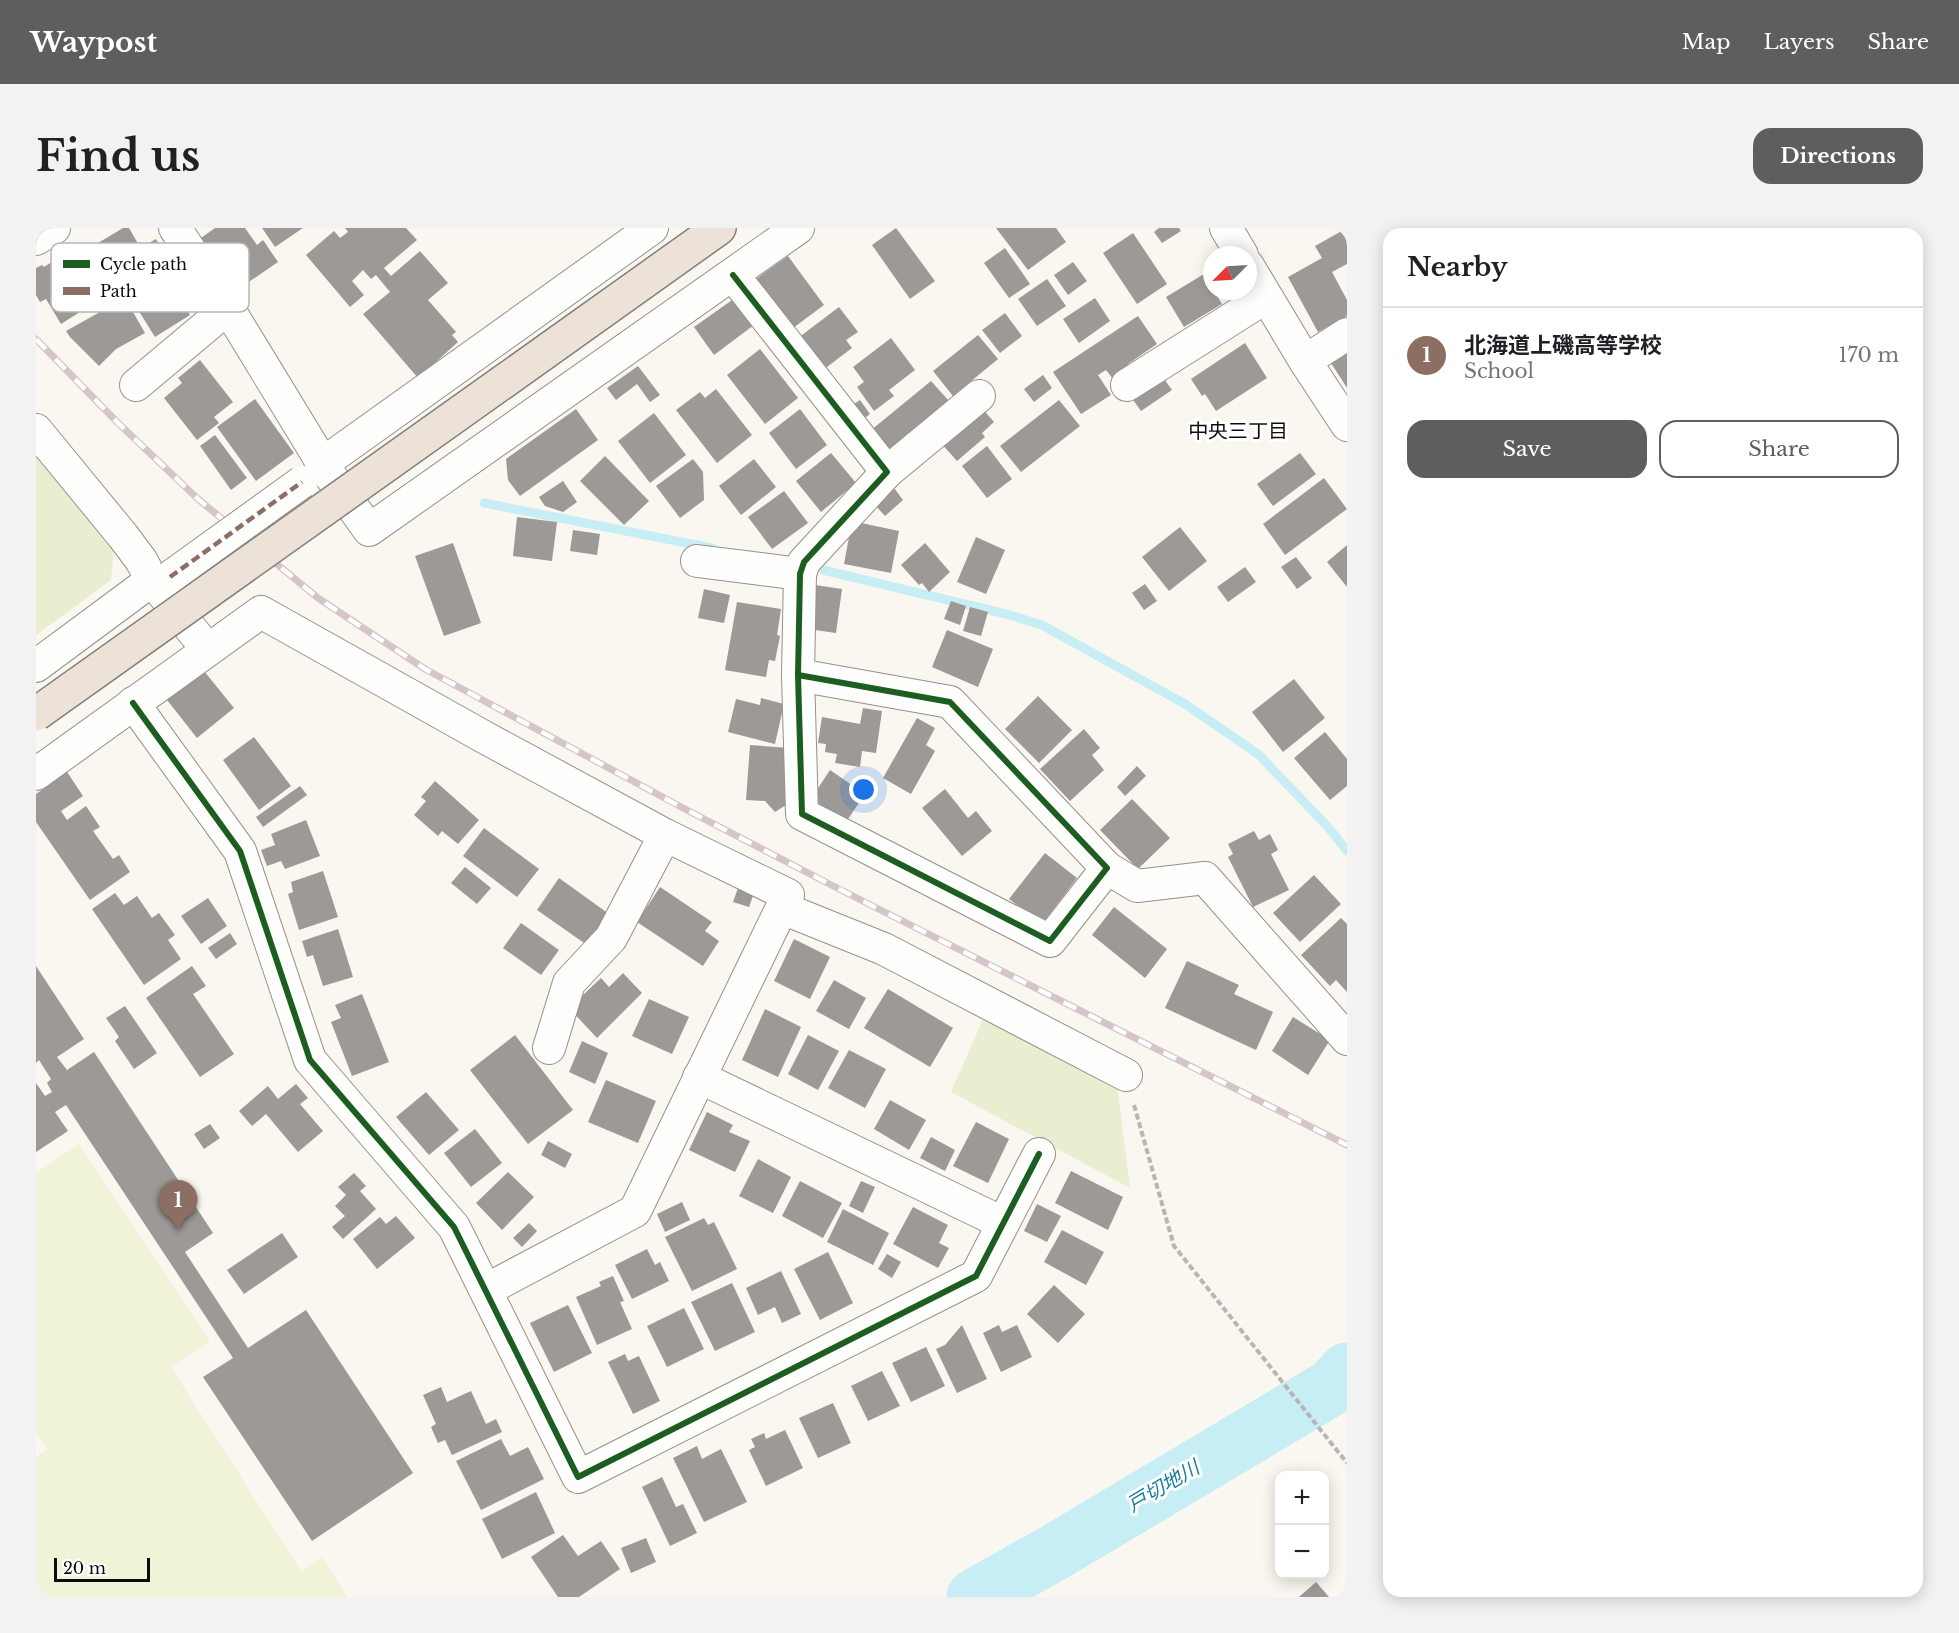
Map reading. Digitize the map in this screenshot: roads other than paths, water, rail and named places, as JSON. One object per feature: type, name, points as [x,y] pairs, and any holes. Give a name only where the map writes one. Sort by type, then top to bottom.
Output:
[{"type":"main road","points":[[36,714],[719,228]]},
{"type":"street","points":[[36,239],[54,228]]},
{"type":"street","points":[[175,228],[185,243]]},
{"type":"street","points":[[36,666],[312,473],[652,228]]},
{"type":"street","points":[[312,473],[369,530],[798,228]]},
{"type":"street","points":[[1226,228],[1237,246]]},
{"type":"street","points":[[733,275],[887,472]]},
{"type":"street","points":[[1257,282],[1347,425]]},
{"type":"street","points":[[1127,386],[1266,297]]},
{"type":"street","points":[[136,385],[223,312]]},
{"type":"street","points":[[230,312],[317,454],[312,473]]},
{"type":"street","points":[[1305,361],[1347,334]]},
{"type":"street","points":[[980,396],[887,472],[804,562],[800,574],[798,675],[802,814],[1050,941],[1107,868]]},
{"type":"street","points":[[36,430],[141,560],[161,579],[207,649]]},
{"type":"street","points":[[697,561],[800,574]]},
{"type":"street","points":[[36,774],[261,612],[483,737],[785,901],[884,949],[1126,1075]]},
{"type":"street","points":[[798,675],[950,702],[1107,868],[1137,886],[1205,878],[1347,1039]]},
{"type":"street","points":[[133,703],[240,851],[310,1060],[454,1227],[578,1478],[976,1276],[1039,1154]]},
{"type":"street","points":[[549,1048],[569,983],[611,938],[665,835]]},
{"type":"street","points":[[486,1290],[635,1211],[785,901]]},
{"type":"street","points":[[699,1077],[1003,1223]]},
{"type":"waterway","points":[[484,503],[712,548]]},
{"type":"waterway","points":[[823,570],[1006,614],[1042,625],[1185,704],[1258,754],[1328,827],[1347,851]]},
{"type":"waterway","name":"戸切地川","points":[[975,1597],[1332,1387],[1347,1371]]},
{"type":"waterway","points":[[1332,1387],[1347,1407]]},
{"type":"railway","points":[[36,339],[117,422],[198,499],[318,598],[425,669],[839,889],[1347,1145]]},
{"type":"place","name":"北海道上磯高等学校","points":[[178,1230]]},
{"type":"district","name":"中央三丁目","points":[[1238,431]]}]
